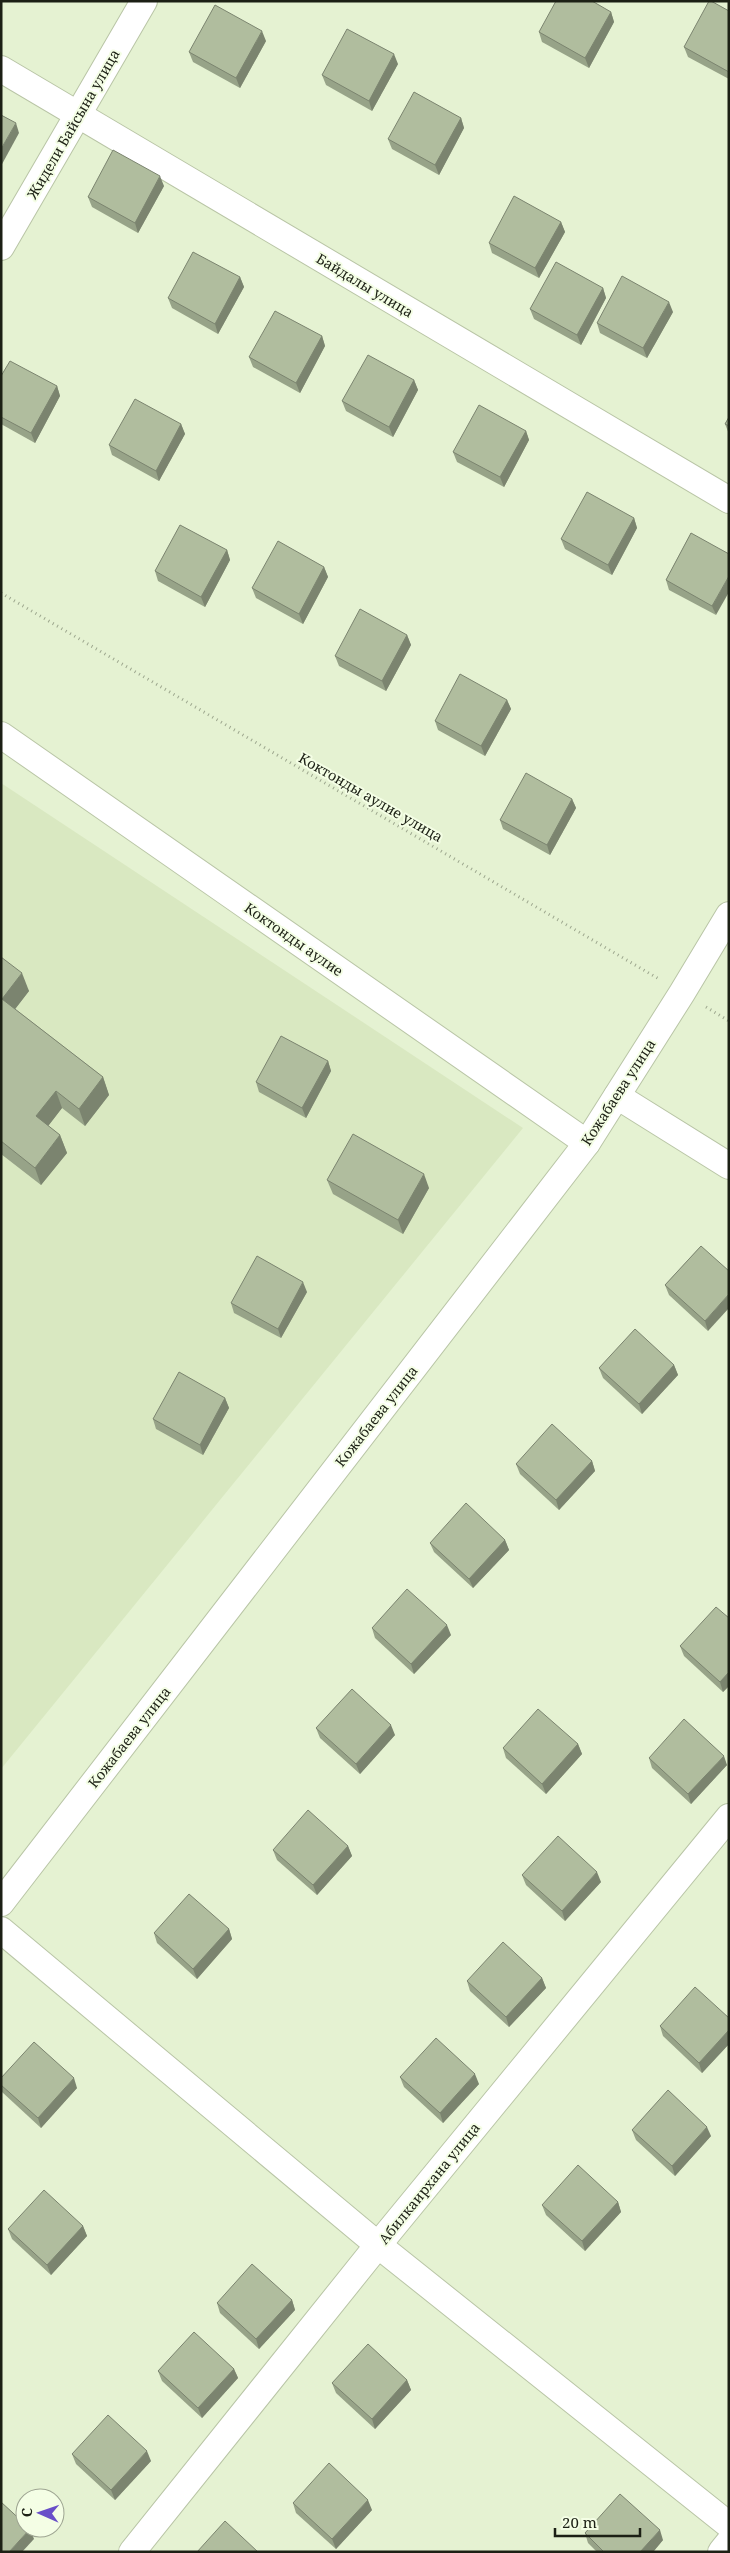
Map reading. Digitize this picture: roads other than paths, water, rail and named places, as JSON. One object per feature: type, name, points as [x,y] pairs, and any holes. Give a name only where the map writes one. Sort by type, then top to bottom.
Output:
[{"type":"street","name":"Жидели Байсына улица","points":[[1,248],[144,1]]},
{"type":"street","name":"Байдалы улица","points":[[1,69],[729,500]]},
{"type":"street","name":"Коктонды аулие","points":[[1,735],[587,1143]]},
{"type":"street","name":"Кожабаева улица","points":[[1,1903],[587,1143],[729,915]]},
{"type":"street","points":[[617,1096],[729,1166]]},
{"type":"street","name":"Абилкаирхана улица","points":[[132,2552],[378,2245],[729,1817]]},
{"type":"street","points":[[1,1930],[378,2245],[729,2525]]},
{"type":"street","points":[[721,2552],[729,2542]]}]
